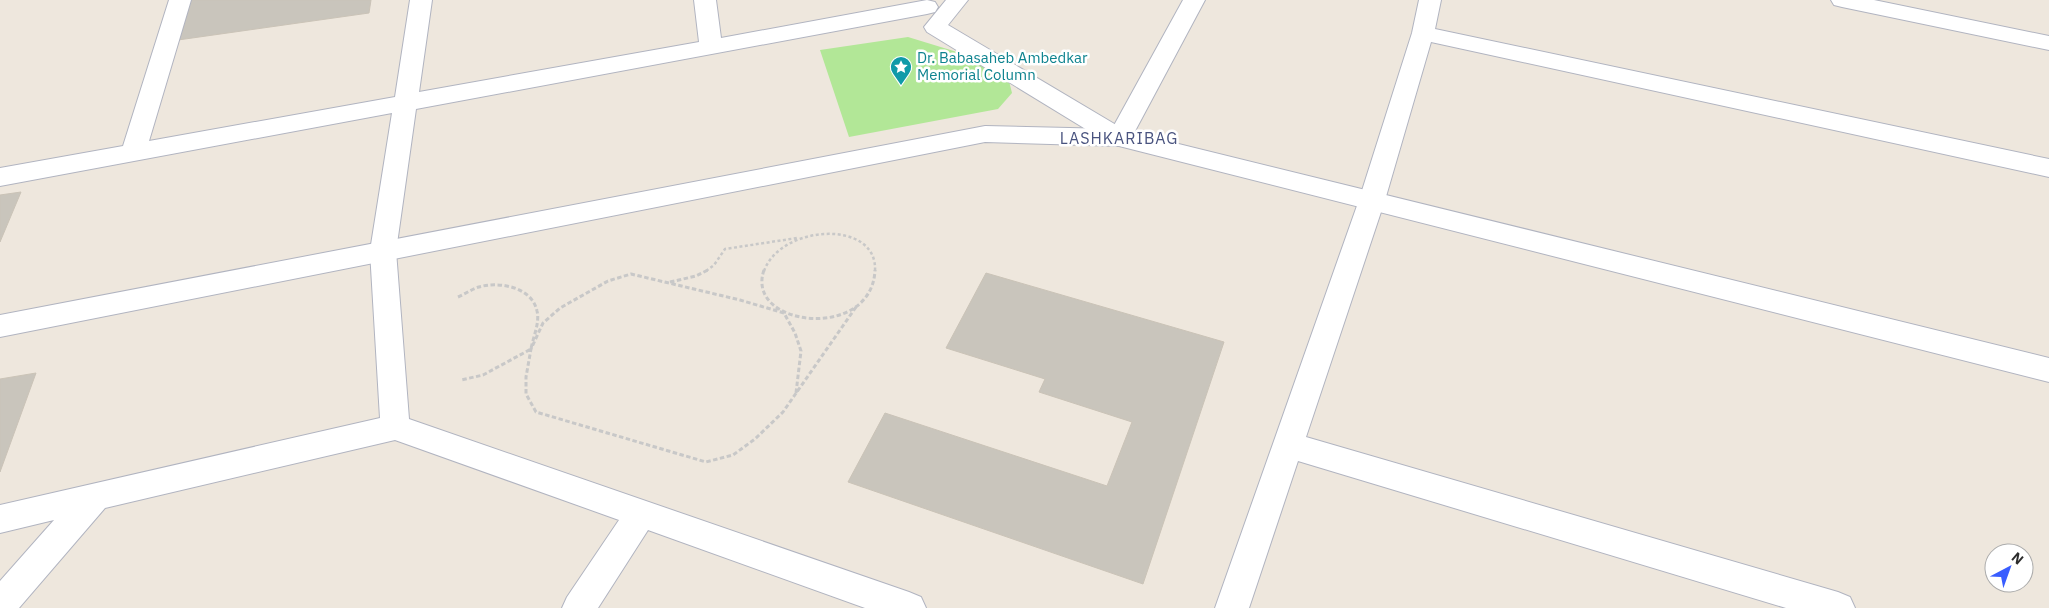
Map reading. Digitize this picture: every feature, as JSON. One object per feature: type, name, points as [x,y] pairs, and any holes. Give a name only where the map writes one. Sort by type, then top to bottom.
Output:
[{"type":"street","points":[[133,153],[180,0]]},
{"type":"street","points":[[395,427],[383,251],[421,0]]},
{"type":"street","points":[[705,0],[711,47]]},
{"type":"street","points":[[0,178],[711,47],[928,12],[957,0]]},
{"type":"street","points":[[1119,138],[1194,0]]},
{"type":"street","points":[[1232,608],[1372,200],[1423,33],[1430,0]]},
{"type":"street","points":[[1842,0],[2049,43]]},
{"type":"street","points":[[928,12],[1119,138]]},
{"type":"street","points":[[1423,33],[2049,168]]},
{"type":"street","points":[[0,326],[985,134],[1119,138],[2049,370]]},
{"type":"street","points":[[0,518],[395,427],[909,608]]},
{"type":"street","points":[[1288,445],[1838,608]]},
{"type":"street","points":[[0,605],[96,496]]},
{"type":"street","points":[[579,608],[641,513]]},
{"type":"path","points":[[458,297],[480,286],[503,285],[524,293],[535,302],[537,313],[526,377],[526,394],[536,412],[706,462],[733,455],[755,438],[782,412],[856,307],[870,294],[878,271],[874,257],[864,245],[851,237],[833,233],[820,233],[725,249],[716,264],[702,275],[667,282]]},
{"type":"path","points":[[796,392],[801,351],[795,333],[784,313],[770,303],[763,289],[763,274],[773,254],[788,243],[801,237]]},
{"type":"path","points":[[461,380],[483,375],[531,349],[543,323],[560,308],[608,281],[631,274],[740,300],[802,319],[815,320],[836,317],[856,307]]},
{"type":"green space","points":[[908,37],[957,52],[1008,77],[1012,93],[998,109],[849,137],[820,50]]},
{"type":"building","points":[[191,0],[371,0],[369,13],[178,40]]},
{"type":"building","points":[[21,192],[0,242],[0,195]]},
{"type":"building","points":[[986,273],[1224,342],[1143,584],[848,482],[885,413],[1107,486],[1132,422],[1039,392],[1045,379],[946,348]]},
{"type":"building","points":[[36,373],[0,472],[0,379]]},
{"type":"place","name":"Dr. Babasaheb Ambedkar Memorial Column","points":[[901,86]]},
{"type":"district","name":"LASHKARIBAG","points":[[1119,138]]}]
